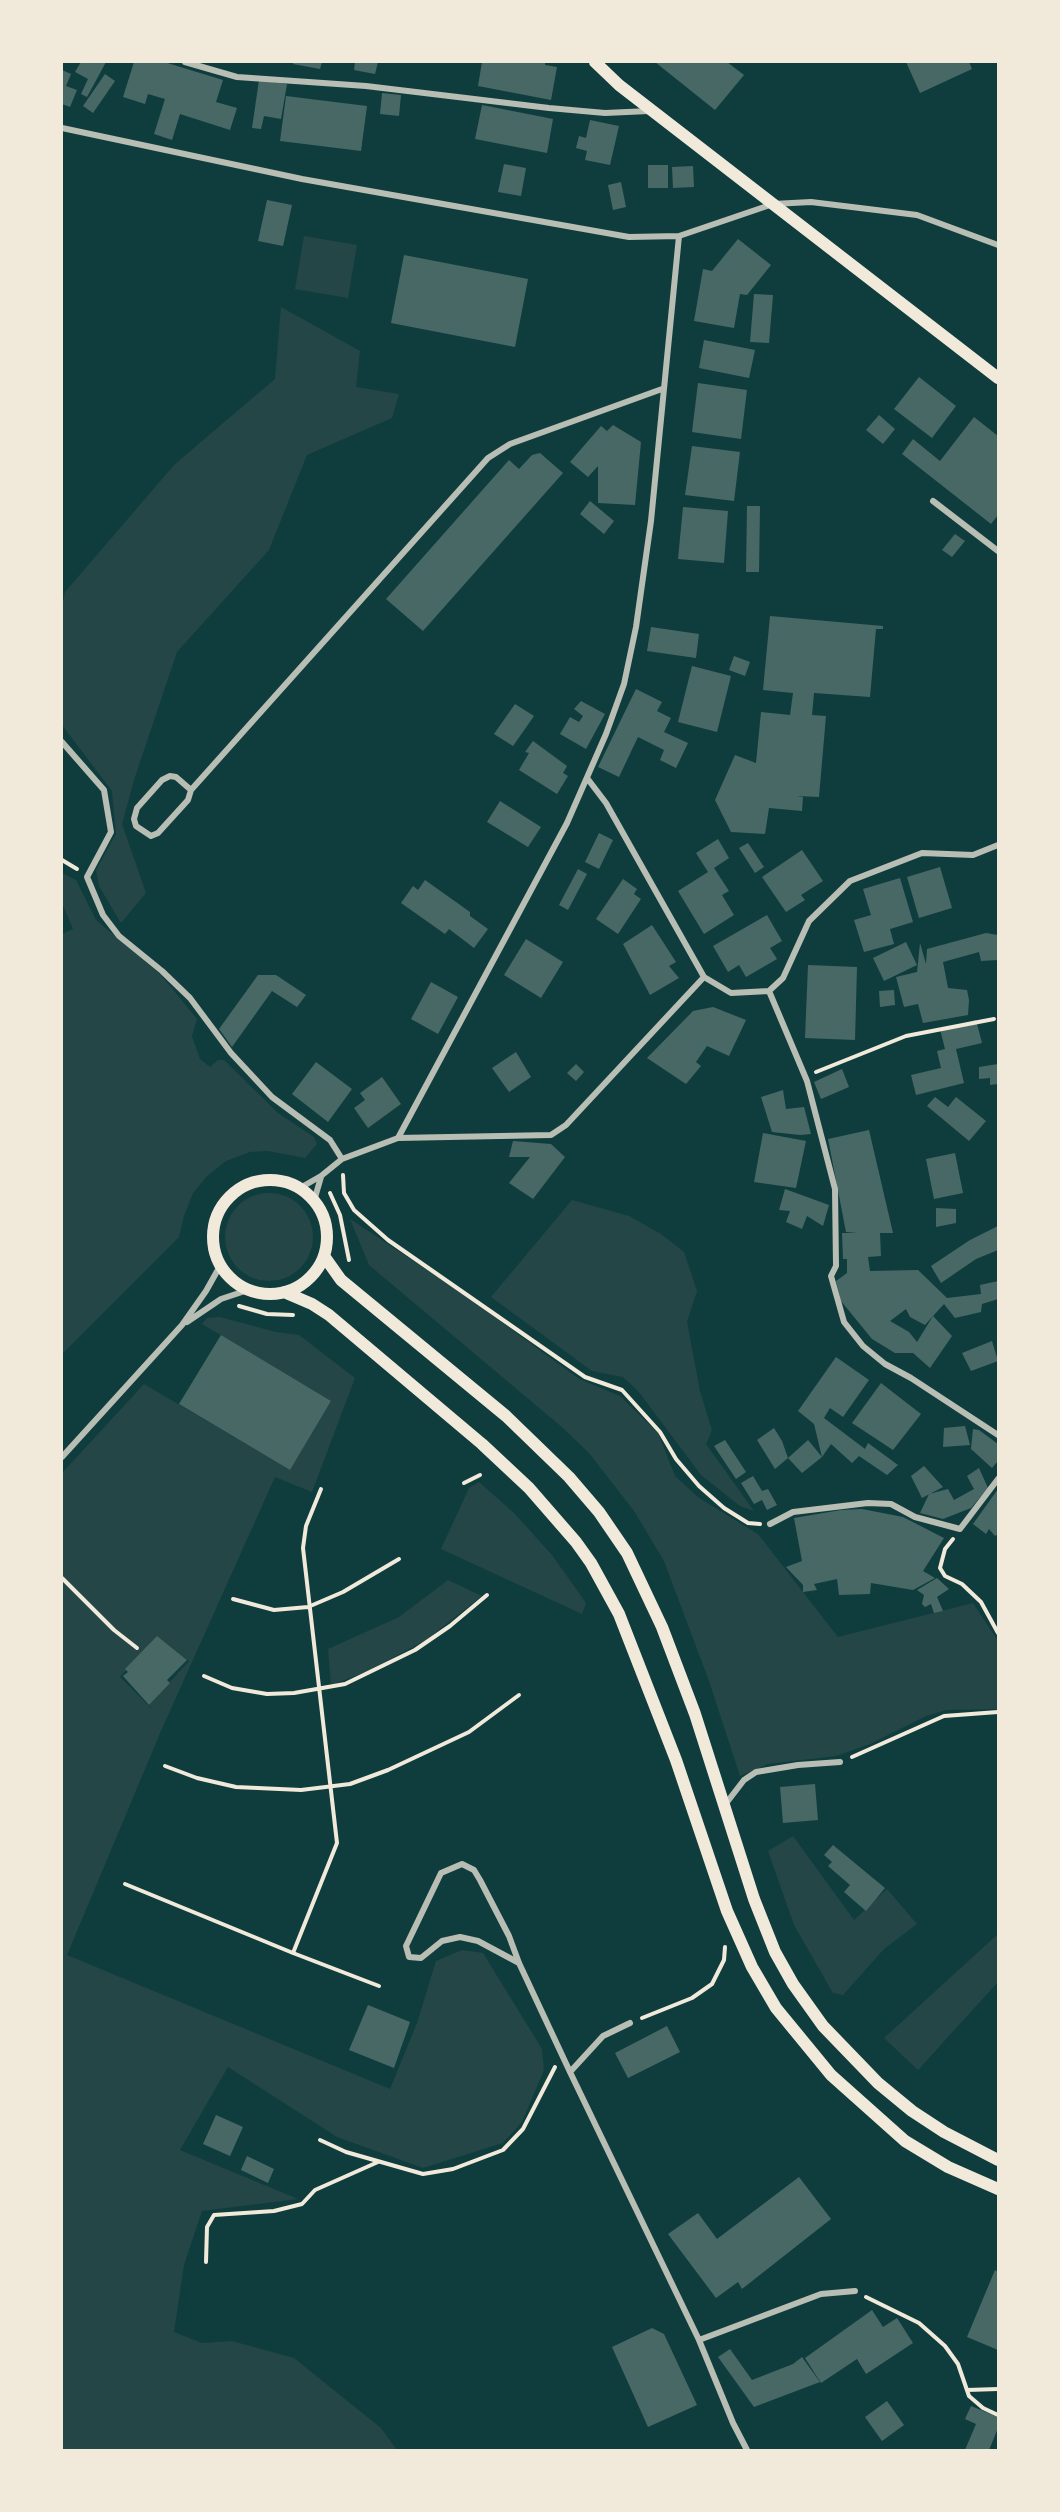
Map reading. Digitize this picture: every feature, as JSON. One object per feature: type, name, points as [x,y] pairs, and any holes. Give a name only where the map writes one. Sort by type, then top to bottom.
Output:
[{"type":"main road","points":[[595,62],[620,86],[999,378]]},
{"type":"main road","points":[[263,1180],[282,1181],[300,1188],[314,1201],[324,1218],[327,1237],[324,1256],[315,1272],[301,1285],[284,1293],[266,1294],[248,1290],[232,1280],[220,1266],[213,1249],[213,1231],[217,1213],[228,1197],[244,1185],[263,1180]]},
{"type":"main road","points":[[324,1256],[340,1280],[506,1416],[569,1477],[599,1512],[627,1553],[662,1627],[695,1714],[754,1899],[775,1952],[793,1984],[823,2026],[857,2064],[912,2111],[944,2132],[999,2160]]},
{"type":"main road","points":[[284,1293],[312,1304],[329,1315],[482,1444],[529,1488],[576,1542],[591,1563],[619,1614],[676,1760],[727,1911],[752,1967],[776,2008],[831,2075],[897,2134],[948,2167],[999,2189]]},
{"type":"street","points":[[185,62],[237,77],[366,86],[605,113],[652,111]]},
{"type":"street","points":[[62,128],[302,178],[629,237],[679,236],[773,204],[811,202],[917,215],[999,245]]},
{"type":"street","points":[[398,1138],[567,823],[606,734],[630,659],[651,521],[662,389],[679,236]]},
{"type":"street","points":[[191,790],[176,777],[170,776],[162,780],[136,808],[134,819],[136,826],[151,836],[158,833],[188,800],[191,790],[488,458],[510,444],[662,389]]},
{"type":"street","points":[[933,501],[999,551]]},
{"type":"street","points":[[62,742],[104,790],[111,832],[87,877],[103,915],[119,936],[162,970],[190,998],[231,1053],[272,1097],[330,1140],[342,1159]]},
{"type":"street","points":[[587,778],[606,803],[704,977],[731,993],[769,991],[783,978],[809,921],[850,881],[922,853],[974,855],[999,845]]},
{"type":"street","points":[[300,1188],[321,1176],[342,1159],[398,1138],[551,1135],[566,1125],[704,977]]},
{"type":"street","points":[[769,991],[816,1109],[835,1189],[836,1266],[831,1276],[844,1322],[863,1346],[885,1364],[911,1378],[999,1435]]},
{"type":"street","points":[[314,1201],[321,1176]]},
{"type":"street","points":[[62,1457],[182,1325],[206,1292],[220,1266]]},
{"type":"street","points":[[182,1325],[224,1298],[248,1290]]},
{"type":"street","points":[[770,1524],[793,1512],[868,1503],[891,1504],[915,1517],[960,1529],[999,1479]]},
{"type":"street","points":[[724,1806],[744,1780],[756,1772],[798,1765],[840,1762]]},
{"type":"street","points":[[519,1963],[478,1941],[460,1937],[442,1941],[421,1958],[409,1957],[406,1946],[441,1873],[462,1864],[474,1870],[509,1936],[519,1963],[570,2072],[699,2340],[747,2451]]},
{"type":"street","points":[[570,2072],[603,2036],[630,2023]]},
{"type":"street","points":[[699,2340],[822,2294],[855,2291]]},
{"type":"path","points":[[804,1076],[906,1036],[994,1019]]},
{"type":"path","points":[[342,1159],[344,1193],[349,1202],[354,1210],[388,1240],[585,1377],[622,1390],[660,1432],[676,1459],[699,1486],[724,1508],[748,1523],[770,1524]]},
{"type":"path","points":[[224,1298],[253,1311],[284,1313],[302,1318]]},
{"type":"path","points":[[464,1484],[480,1475]]},
{"type":"path","points":[[293,1953],[338,1843],[308,1607],[304,1538],[321,1489]]},
{"type":"path","points":[[960,1529],[945,1549],[940,1568],[945,1576],[962,1584],[981,1602],[999,1633]]},
{"type":"path","points":[[232,1599],[274,1610],[308,1607],[343,1592],[399,1559]]},
{"type":"path","points":[[62,1578],[114,1630],[137,1648]]},
{"type":"path","points":[[204,1676],[232,1688],[267,1694],[345,1684],[415,1650],[450,1626],[487,1595]]},
{"type":"path","points":[[165,1766],[197,1778],[236,1787],[284,1790],[350,1784],[388,1770],[469,1732],[519,1695]]},
{"type":"path","points":[[840,1762],[944,1716],[999,1712]]},
{"type":"path","points":[[125,1884],[379,1986]]},
{"type":"path","points":[[630,2023],[692,1998],[711,1984],[724,1960],[725,1938]]},
{"type":"path","points":[[320,2140],[346,2152],[423,2174],[453,2169],[503,2150],[523,2129],[549,2075],[563,2057]]},
{"type":"path","points":[[206,2262],[207,2227],[214,2215],[274,2211],[302,2204],[315,2190],[378,2161]]},
{"type":"path","points":[[855,2291],[919,2323],[945,2346],[958,2364],[969,2396],[983,2408],[999,2415]]},
{"type":"path","points":[[967,2390],[999,2389]]},
{"type":"shaded area","points":[[304,236],[357,245],[348,298],[295,289]]},
{"type":"shaded area","points":[[281,307],[360,351],[356,387],[399,394],[392,418],[307,455],[269,550],[177,652],[134,780],[122,824],[146,893],[121,923],[99,886],[96,870],[116,834],[112,791],[62,725],[62,607],[65,592],[175,464],[275,379]]},
{"type":"shaded area","points":[[62,873],[76,880],[96,920],[161,975],[197,1019],[192,1036],[200,1059],[210,1067],[218,1060],[224,1060],[278,1113],[314,1137],[317,1144],[305,1158],[268,1151],[250,1152],[226,1161],[207,1176],[193,1193],[179,1237],[62,1354],[62,934],[73,929],[62,903]]},
{"type":"shaded area","points":[[269,1193],[286,1196],[300,1206],[310,1220],[313,1237],[310,1254],[300,1268],[286,1278],[269,1281],[252,1278],[238,1268],[228,1254],[225,1237],[228,1220],[238,1206],[252,1196]]},
{"type":"shaded area","points":[[572,1200],[629,1216],[661,1234],[684,1252],[697,1291],[687,1322],[700,1391],[712,1430],[706,1444],[754,1511],[740,1506],[701,1475],[638,1391],[623,1377],[592,1371],[491,1297]]},
{"type":"shaded area","points":[[350,1219],[462,1293],[579,1379],[620,1396],[658,1433],[675,1476],[699,1498],[758,1534],[838,1637],[973,1603],[998,1641],[998,1709],[946,1710],[926,1716],[870,1744],[836,1756],[768,1764],[740,1776],[709,1681],[664,1561],[634,1511],[589,1453],[563,1428],[369,1265]]},
{"type":"shaded area","points":[[220,1317],[276,1332],[299,1335],[355,1378],[312,1492],[275,1477],[161,1731],[67,1955],[390,2089],[417,2023],[436,1961],[462,1950],[483,1953],[542,2049],[544,2070],[522,2122],[503,2143],[423,2168],[337,2137],[228,2067],[180,2150],[298,2199],[202,2211],[184,2265],[174,2332],[202,2343],[232,2341],[294,2358],[381,2428],[397,2450],[62,2450],[62,1473],[144,1384],[290,1470],[331,1401],[202,1324],[207,1318]],"holes":[[[157,1636],[189,1661],[149,1705],[153,1710],[120,1677]]]},
{"type":"shaded area","points":[[479,1482],[514,1513],[552,1555],[586,1603],[582,1614],[441,1549],[469,1488]]},
{"type":"shaded area","points":[[448,1580],[482,1596],[426,1640],[368,1671],[331,1685],[328,1649],[399,1617]]},
{"type":"shaded area","points":[[793,1836],[854,1920],[887,1889],[917,1924],[884,1949],[843,1995],[833,1993],[794,1925],[768,1851]]},
{"type":"shaded area","points":[[998,1934],[998,1982],[918,2070],[884,2038]]},
{"type":"building","points":[[81,62],[106,62],[87,97],[81,94],[88,79],[75,72]]},
{"type":"building","points":[[134,62],[164,62],[223,80],[216,102],[237,108],[230,130],[180,114],[172,140],[154,134],[165,99],[148,94],[145,104],[123,97]]},
{"type":"building","points":[[294,62],[322,62],[320,69],[293,64]]},
{"type":"building","points":[[355,62],[378,62],[375,74],[354,70]]},
{"type":"building","points":[[482,62],[545,62],[545,65],[557,67],[551,100],[478,86]]},
{"type":"building","points":[[655,62],[727,62],[744,75],[715,110]]},
{"type":"building","points":[[906,62],[969,62],[972,69],[920,93]]},
{"type":"building","points":[[62,70],[71,74],[66,86],[77,90],[70,107],[62,104]]},
{"type":"building","points":[[105,74],[115,81],[93,113],[83,106]]},
{"type":"building","points":[[259,80],[287,84],[281,119],[264,116],[261,129],[252,128]]},
{"type":"building","points":[[382,93],[401,95],[399,116],[380,114]]},
{"type":"building","points":[[286,96],[367,106],[361,151],[280,141]]},
{"type":"building","points":[[482,105],[553,119],[547,153],[475,139]]},
{"type":"building","points":[[590,120],[619,126],[610,165],[585,160],[587,151],[576,148],[579,136],[586,138]]},
{"type":"building","points":[[504,164],[526,168],[521,196],[498,192]]},
{"type":"building","points":[[648,165],[668,165],[668,188],[648,188]]},
{"type":"building","points":[[693,166],[694,187],[673,188],[672,167]]},
{"type":"building","points":[[621,182],[626,207],[613,210],[608,185]]},
{"type":"building","points":[[267,200],[292,205],[283,246],[258,241]]},
{"type":"building","points":[[738,239],[771,265],[747,295],[740,294],[734,328],[694,321],[703,269],[712,271]]},
{"type":"building","points":[[404,255],[528,279],[515,347],[391,323]]},
{"type":"building","points":[[754,294],[773,295],[769,343],[750,342]]},
{"type":"building","points":[[704,340],[755,350],[749,378],[699,368]]},
{"type":"building","points":[[919,377],[956,406],[932,438],[894,409]]},
{"type":"building","points":[[698,383],[747,390],[741,439],[692,432]]},
{"type":"building","points":[[879,415],[895,429],[883,444],[866,430]]},
{"type":"building","points":[[974,417],[998,436],[998,515],[991,524],[902,454],[913,439],[940,461]]},
{"type":"building","points":[[613,425],[641,442],[635,505],[598,503],[598,466],[588,477],[570,462],[601,426],[607,431]]},
{"type":"building","points":[[692,446],[740,452],[734,501],[685,495]]},
{"type":"building","points":[[540,453],[563,473],[423,631],[386,599],[509,460],[519,469],[532,455]]},
{"type":"building","points":[[590,501],[614,521],[604,534],[580,514]]},
{"type":"building","points":[[747,506],[760,506],[759,572],[746,572]]},
{"type":"building","points":[[683,507],[728,511],[724,563],[678,559]]},
{"type":"building","points":[[955,534],[965,541],[952,557],[942,550]]},
{"type":"building","points":[[770,616],[883,626],[883,629],[876,629],[870,697],[814,693],[812,715],[826,716],[819,797],[796,796],[803,797],[802,811],[769,808],[765,834],[731,832],[715,800],[735,755],[756,763],[761,712],[790,715],[793,693],[763,690]]},
{"type":"building","points":[[651,627],[699,634],[696,658],[647,651]]},
{"type":"building","points":[[734,656],[750,662],[745,676],[729,670]]},
{"type":"building","points":[[692,666],[731,676],[717,732],[678,722]]},
{"type":"building","points":[[636,689],[662,702],[657,711],[671,718],[664,732],[688,743],[676,768],[660,760],[664,750],[638,737],[619,777],[598,767]]},
{"type":"building","points":[[581,701],[605,714],[586,749],[560,734],[570,717],[579,722],[583,716],[574,709]]},
{"type":"building","points":[[515,704],[534,716],[513,746],[494,734]]},
{"type":"building","points":[[533,741],[567,766],[563,773],[568,776],[557,794],[519,770],[529,753],[525,752]]},
{"type":"building","points":[[500,801],[541,827],[528,847],[487,822]]},
{"type":"building","points":[[599,833],[613,840],[599,869],[585,862]]},
{"type":"building","points":[[718,839],[729,858],[714,868],[729,891],[722,895],[734,915],[704,934],[678,891],[708,872],[696,853]]},
{"type":"building","points":[[748,843],[764,867],[755,873],[739,848]]},
{"type":"building","points":[[802,850],[823,881],[801,895],[805,900],[786,912],[762,877]]},
{"type":"building","points":[[940,867],[952,908],[919,918],[907,877]]},
{"type":"building","points":[[578,869],[587,874],[568,910],[559,905]]},
{"type":"building","points":[[900,878],[913,922],[890,929],[894,944],[864,952],[854,920],[871,915],[863,889]]},
{"type":"building","points":[[623,879],[637,889],[634,894],[641,899],[618,934],[596,919]]},
{"type":"building","points":[[425,880],[470,912],[470,916],[488,929],[474,948],[449,929],[445,934],[401,903],[413,886],[418,890]]},
{"type":"building","points":[[767,915],[782,941],[770,948],[777,959],[746,977],[739,965],[728,972],[713,946]]},
{"type":"building","points":[[652,925],[676,962],[669,966],[679,978],[650,995],[623,944]]},
{"type":"building","points":[[986,933],[998,935],[998,960],[981,961],[979,952],[943,962],[948,988],[967,990],[968,1015],[923,1023],[918,1004],[904,1007],[896,977],[917,972],[920,943],[926,964],[927,949]]},
{"type":"building","points":[[526,939],[563,962],[541,998],[504,975]]},
{"type":"building","points":[[906,942],[917,965],[884,981],[873,958]]},
{"type":"building","points":[[808,965],[857,967],[855,1040],[805,1038]]},
{"type":"building","points":[[258,975],[276,975],[306,995],[297,1007],[272,991],[232,1047],[219,1029]]},
{"type":"building","points":[[431,982],[458,997],[438,1034],[411,1019]]},
{"type":"building","points":[[894,990],[895,1005],[880,1007],[879,991]]},
{"type":"building","points":[[713,1007],[746,1020],[729,1056],[707,1046],[696,1062],[701,1066],[686,1084],[647,1058],[693,1011]]},
{"type":"building","points":[[976,1020],[982,1043],[956,1049],[964,1083],[916,1095],[911,1075],[941,1068],[937,1051],[945,1049],[940,1029]]},
{"type":"building","points":[[516,1052],[531,1077],[509,1092],[492,1068]]},
{"type":"building","points":[[316,1062],[352,1089],[328,1122],[292,1094]]},
{"type":"building","points":[[576,1064],[584,1072],[576,1081],[567,1073]]},
{"type":"building","points":[[998,1064],[998,1084],[990,1085],[990,1078],[979,1079],[979,1067]]},
{"type":"building","points":[[842,1069],[849,1087],[821,1099],[814,1082]]},
{"type":"building","points":[[382,1077],[401,1104],[368,1128],[354,1108],[365,1100],[360,1093]]},
{"type":"building","points":[[783,1090],[786,1109],[804,1107],[811,1134],[772,1132],[761,1097]]},
{"type":"building","points":[[935,1097],[948,1107],[956,1097],[986,1121],[969,1141],[927,1106]]},
{"type":"building","points":[[869,1130],[893,1233],[880,1233],[881,1256],[868,1257],[870,1271],[918,1270],[947,1298],[981,1294],[980,1285],[998,1281],[998,1299],[982,1304],[981,1312],[955,1318],[944,1304],[933,1316],[952,1336],[930,1368],[913,1353],[895,1353],[872,1339],[841,1301],[836,1281],[847,1273],[847,1259],[843,1259],[842,1233],[857,1233],[846,1232],[828,1139]],"holes":[[[906,1309],[910,1317],[925,1325],[933,1316],[917,1342],[909,1332],[890,1321]]]},
{"type":"building","points":[[763,1133],[806,1141],[796,1188],[754,1182]]},
{"type":"building","points":[[513,1141],[551,1144],[565,1157],[533,1199],[509,1183],[530,1157],[509,1157]]},
{"type":"building","points":[[955,1153],[963,1193],[934,1199],[926,1159]]},
{"type":"building","points":[[785,1189],[829,1205],[823,1226],[807,1216],[802,1229],[786,1222],[790,1211],[779,1210]]},
{"type":"building","points":[[936,1208],[956,1209],[956,1223],[936,1227]]},
{"type":"building","points":[[998,1226],[998,1250],[976,1259],[941,1283],[931,1266],[970,1240]]},
{"type":"building","points":[[221,1335],[331,1401],[290,1470],[179,1404]]},
{"type":"building","points":[[992,1341],[998,1361],[971,1371],[962,1353]]},
{"type":"building","points":[[836,1357],[869,1380],[843,1417],[830,1408],[824,1418],[865,1449],[868,1443],[898,1465],[887,1475],[859,1456],[852,1463],[831,1444],[822,1457],[814,1424],[798,1411]]},
{"type":"building","points":[[881,1383],[921,1414],[893,1450],[852,1423]]},
{"type":"building","points":[[965,1426],[970,1445],[943,1447],[944,1428]]},
{"type":"building","points":[[774,1428],[788,1458],[775,1469],[757,1440]]},
{"type":"building","points":[[973,1429],[979,1430],[998,1444],[998,1461],[992,1468],[971,1449]]},
{"type":"building","points":[[725,1440],[746,1472],[736,1479],[714,1446]]},
{"type":"building","points":[[808,1440],[822,1457],[802,1473],[788,1458]]},
{"type":"building","points":[[924,1466],[943,1487],[922,1498],[911,1476]]},
{"type":"building","points":[[979,1468],[988,1488],[971,1508],[943,1519],[920,1513],[929,1494],[948,1489],[954,1500],[974,1489],[967,1476]]},
{"type":"building","points":[[753,1476],[762,1491],[768,1489],[777,1505],[767,1510],[762,1500],[754,1504],[741,1483]]},
{"type":"building","points":[[998,1489],[998,1534],[995,1536],[989,1529],[986,1534],[973,1524]]},
{"type":"building","points":[[862,1509],[903,1517],[944,1538],[923,1571],[935,1578],[913,1590],[871,1583],[870,1594],[839,1595],[837,1579],[814,1584],[817,1590],[803,1592],[803,1585],[786,1567],[802,1561],[794,1518]]},
{"type":"building","points":[[937,1578],[949,1589],[937,1597],[943,1611],[934,1613],[931,1604],[925,1607],[922,1604],[924,1595],[917,1590]]},
{"type":"building","points":[[157,1636],[187,1660],[167,1680],[170,1683],[149,1705],[123,1676],[128,1672],[125,1669]]},
{"type":"building","points":[[815,1784],[818,1820],[783,1823],[780,1787]]},
{"type":"building","points":[[833,1845],[885,1888],[866,1911],[844,1892],[850,1885],[828,1866],[832,1862],[824,1855]]},
{"type":"building","points":[[368,2005],[410,2022],[394,2068],[349,2050]]},
{"type":"building","points":[[667,2026],[680,2052],[628,2078],[615,2053]]},
{"type":"building","points":[[216,2115],[243,2127],[230,2156],[203,2144]]},
{"type":"building","points":[[247,2156],[274,2169],[268,2183],[241,2170]]},
{"type":"building","points":[[799,2177],[831,2219],[742,2289],[738,2282],[716,2298],[668,2234],[698,2213],[717,2239]]},
{"type":"building","points":[[995,2270],[998,2272],[998,2350],[967,2337]]},
{"type":"building","points":[[872,2310],[883,2327],[897,2318],[913,2343],[866,2374],[857,2359],[821,2383],[805,2358]]},
{"type":"building","points":[[652,2328],[664,2334],[697,2405],[648,2427],[612,2347]]},
{"type":"building","points":[[730,2349],[752,2380],[793,2364],[802,2357],[820,2382],[754,2407],[718,2357]]},
{"type":"building","points":[[887,2401],[904,2425],[882,2441],[865,2417]]},
{"type":"building","points":[[971,2406],[998,2417],[998,2428],[989,2450],[965,2450],[976,2424],[965,2419]]}]
